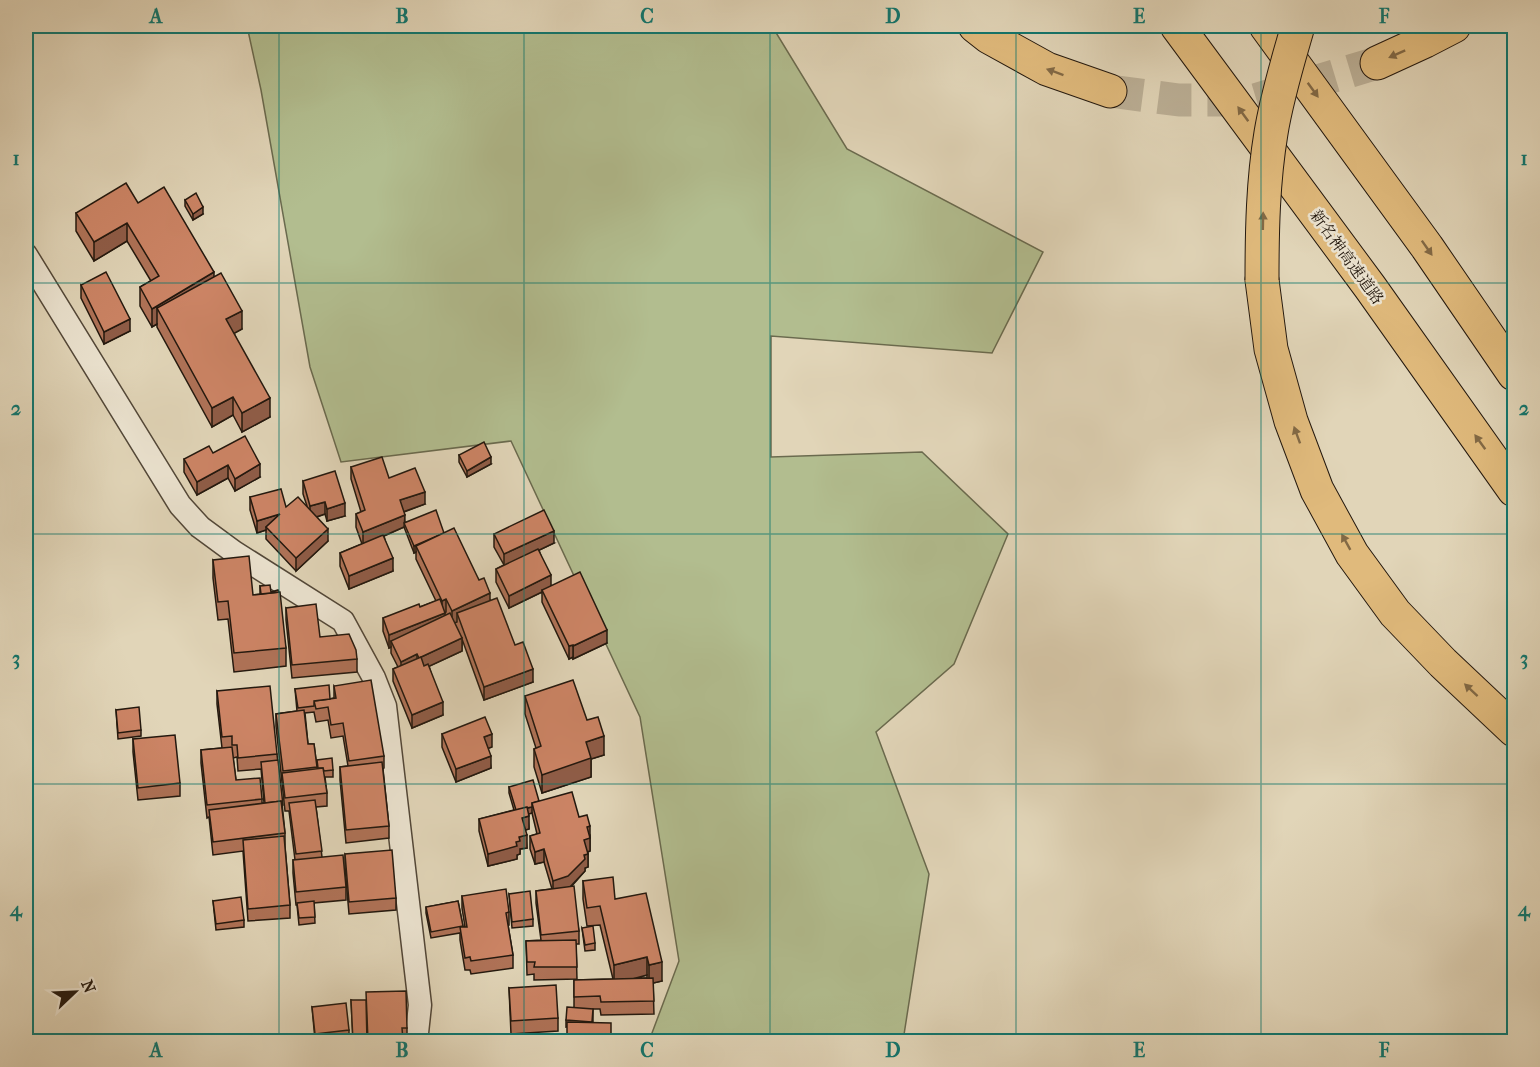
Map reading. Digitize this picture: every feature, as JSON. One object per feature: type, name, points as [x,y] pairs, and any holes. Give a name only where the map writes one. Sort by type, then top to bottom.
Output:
[{"type":"highway","points":[[975,26],[989,38],[1047,69],[1110,91]]},
{"type":"highway","name":"新名神高速道路","points":[[1177,26],[1363,278],[1515,490]]},
{"type":"highway","points":[[1266,26],[1427,247],[1515,375]]},
{"type":"highway","points":[[1298,26],[1283,75],[1271,132],[1263,207],[1262,280],[1271,350],[1291,420],[1317,490],[1352,554],[1395,613],[1443,663],[1515,730]]},
{"type":"highway","points":[[1377,63],[1454,26]]},
{"type":"street","points":[[26,255],[180,505],[200,527],[234,552],[342,621],[374,678],[385,706],[420,1005],[416,1041]]},
{"type":"green space","points":[[247,26],[772,26],[847,149],[1043,252],[992,353],[771,336],[771,457],[922,452],[1008,534],[954,664],[876,732],[929,874],[903,1041],[649,1041],[679,961],[640,717],[511,441],[341,462],[310,367],[261,90]]},
{"type":"building","points":[[126,183],[138,203],[164,187],[214,272],[152,309],[140,287],[159,276],[127,223],[94,242],[76,213]]},
{"type":"building","points":[[196,193],[203,207],[193,214],[185,200]]},
{"type":"building","points":[[106,272],[130,319],[104,332],[81,285]]},
{"type":"building","points":[[221,273],[242,311],[226,319],[270,398],[242,413],[233,397],[212,408],[157,308]]},
{"type":"building","points":[[245,436],[260,464],[235,479],[228,465],[197,482],[184,459],[209,446],[213,453]]},
{"type":"building","points":[[484,442],[491,457],[467,471],[459,455]]},
{"type":"building","points":[[382,457],[389,478],[415,468],[425,492],[400,500],[405,515],[363,532],[356,514],[365,510],[351,467]]},
{"type":"building","points":[[335,471],[345,503],[327,509],[325,502],[310,506],[303,481]]},
{"type":"building","points":[[281,489],[286,507],[298,497],[328,529],[296,558],[266,527],[280,514],[257,521],[250,497]]},
{"type":"building","points":[[436,510],[444,533],[414,546],[404,523]]},
{"type":"building","points":[[544,510],[554,531],[504,554],[494,534]]},
{"type":"building","points":[[454,528],[479,580],[484,578],[490,593],[452,611],[446,599],[442,601],[416,546]]},
{"type":"building","points":[[383,535],[393,558],[349,576],[340,553]]},
{"type":"building","points":[[538,549],[551,575],[509,596],[496,569]]},
{"type":"building","points":[[249,556],[253,595],[280,592],[286,648],[234,653],[228,601],[218,602],[213,560]]},
{"type":"building","points":[[580,572],[607,630],[569,646],[542,590]]},
{"type":"building","points":[[270,585],[271,592],[278,590],[279,592],[261,594],[260,586]]},
{"type":"building","points":[[497,598],[515,645],[523,642],[533,669],[484,687],[457,613]]},
{"type":"building","points":[[440,599],[445,613],[389,635],[383,618],[419,604],[420,607]]},
{"type":"building","points":[[316,604],[320,637],[349,634],[357,659],[292,665],[286,608]]},
{"type":"building","points":[[450,613],[462,638],[419,658],[417,654],[401,662],[391,641]]},
{"type":"building","points":[[421,657],[424,666],[428,664],[443,702],[412,715],[393,669]]},
{"type":"building","points":[[371,680],[384,756],[349,761],[343,723],[331,725],[328,707],[316,709],[314,701],[336,698],[334,686]]},
{"type":"building","points":[[573,680],[587,720],[598,717],[604,736],[586,742],[591,758],[542,775],[534,749],[541,746],[525,696]]},
{"type":"building","points":[[329,685],[330,699],[314,701],[314,706],[298,708],[295,689]]},
{"type":"building","points":[[270,686],[277,754],[238,758],[237,745],[232,745],[232,736],[222,737],[217,691]]},
{"type":"building","points":[[139,707],[141,730],[118,733],[116,710]]},
{"type":"building","points":[[304,710],[308,744],[314,744],[317,767],[283,771],[276,714]]},
{"type":"building","points":[[485,717],[492,734],[484,737],[491,756],[456,769],[442,734]]},
{"type":"building","points":[[175,735],[180,783],[138,788],[133,739]]},
{"type":"building","points":[[232,747],[236,780],[260,778],[262,799],[207,805],[201,750]]},
{"type":"building","points":[[332,758],[333,770],[324,771],[323,768],[318,768],[317,760]]},
{"type":"building","points":[[278,760],[283,805],[281,801],[265,803],[261,762]]},
{"type":"building","points":[[382,762],[389,826],[346,830],[340,767]]},
{"type":"building","points":[[323,768],[327,793],[285,798],[282,773]]},
{"type":"building","points":[[533,780],[539,801],[532,803],[532,807],[516,810],[509,787]]},
{"type":"building","points":[[572,792],[579,817],[587,815],[590,826],[587,827],[590,838],[584,840],[588,854],[584,855],[585,859],[568,876],[553,881],[544,849],[535,852],[530,836],[540,833],[532,803]]},
{"type":"building","points":[[315,800],[322,851],[296,854],[289,803]]},
{"type":"building","points":[[281,801],[285,833],[213,842],[209,810]]},
{"type":"building","points":[[527,807],[529,816],[522,818],[527,835],[519,837],[520,841],[516,842],[517,846],[488,854],[479,819]]},
{"type":"building","points":[[284,836],[290,905],[248,909],[243,840]]},
{"type":"building","points":[[392,850],[396,898],[349,902],[345,854]]},
{"type":"building","points":[[343,855],[346,887],[296,892],[293,860]]},
{"type":"building","points":[[613,877],[615,899],[646,893],[662,962],[649,965],[647,957],[614,965],[600,906],[587,908],[583,881]]},
{"type":"building","points":[[574,886],[579,931],[541,935],[536,891]]},
{"type":"building","points":[[506,889],[509,912],[506,913],[513,955],[471,961],[470,957],[465,958],[460,927],[467,927],[462,896]]},
{"type":"building","points":[[530,891],[533,919],[512,922],[509,894]]},
{"type":"building","points":[[241,897],[244,920],[216,924],[213,901]]},
{"type":"building","points":[[314,901],[315,917],[299,918],[297,903]]},
{"type":"building","points":[[458,901],[463,926],[431,932],[426,907]]},
{"type":"building","points":[[593,926],[595,943],[585,945],[582,928]]},
{"type":"building","points":[[576,940],[577,967],[534,967],[535,962],[527,962],[526,941]]},
{"type":"building","points":[[653,978],[654,1001],[601,1002],[600,996],[574,997],[574,980]]},
{"type":"building","points":[[556,985],[558,1018],[511,1021],[509,988]]},
{"type":"building","points":[[406,991],[407,1028],[402,1028],[403,1041],[368,1041],[366,992]]},
{"type":"building","points":[[351,1000],[366,1000],[367,1041],[353,1041]]},
{"type":"building","points":[[346,1003],[349,1030],[315,1034],[312,1007]]},
{"type":"building","points":[[567,1007],[593,1009],[592,1022],[566,1020]]},
{"type":"building","points":[[567,1022],[611,1023],[611,1041],[567,1041]]},
{"type":"tunnel","points":[[1110,91],[1179,100],[1255,100],[1377,63]]}]
